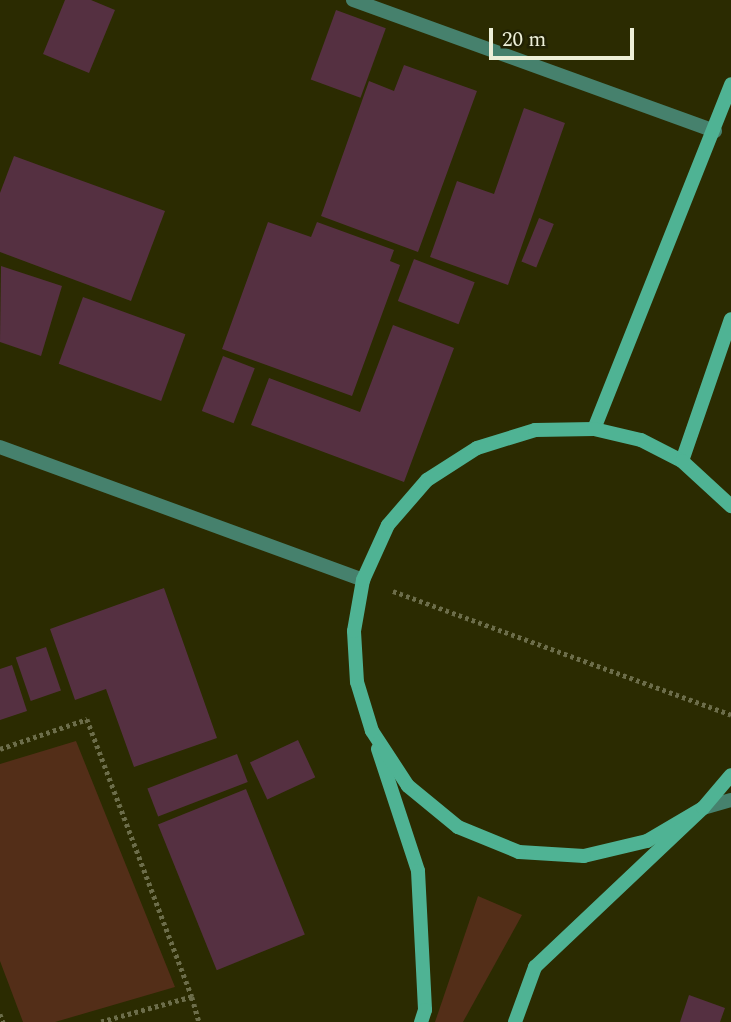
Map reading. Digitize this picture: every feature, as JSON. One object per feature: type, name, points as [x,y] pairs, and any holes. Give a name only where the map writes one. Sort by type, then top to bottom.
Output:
[{"type":"main road","points":[[594,429],[715,131],[731,84]]},
{"type":"main road","points":[[682,461],[731,319]]},
{"type":"main road","points":[[421,1022],[425,1010],[418,872],[357,682],[354,631],[363,580],[388,525],[427,480],[477,447],[535,430],[594,429],[640,440],[682,461],[731,506]]},
{"type":"main road","points":[[372,731],[408,786],[458,827],[519,852],[597,853],[647,841],[703,808]]},
{"type":"main road","points":[[515,1022],[535,967],[703,808],[731,775]]},
{"type":"street","points":[[353,0],[715,131]]},
{"type":"street","points":[[0,447],[363,580]]},
{"type":"street","points":[[703,808],[731,800]]},
{"type":"path","points":[[363,580],[731,715]]},
{"type":"path","points":[[0,749],[87,719],[200,1022]]},
{"type":"path","points":[[101,1022],[192,997]]},
{"type":"path","points":[[0,1014],[3,1022]]},
{"type":"shaded area","points":[[76,741],[175,987],[55,1022],[23,1022],[0,961],[0,764]]},
{"type":"shaded area","points":[[478,896],[522,915],[463,1022],[435,1022]]},
{"type":"building","points":[[65,0],[91,0],[115,10],[89,73],[43,54]]},
{"type":"building","points":[[336,10],[386,28],[360,98],[311,80]]},
{"type":"building","points":[[404,65],[477,91],[418,252],[321,216],[369,81],[394,91]]},
{"type":"building","points":[[524,108],[565,123],[508,285],[430,257],[457,181],[494,194]]},
{"type":"building","points":[[14,156],[165,211],[131,301],[0,252],[0,193]]},
{"type":"building","points":[[539,218],[554,224],[536,268],[521,262]]},
{"type":"building","points":[[268,222],[311,237],[317,222],[394,250],[390,261],[400,265],[352,396],[222,349]]},
{"type":"building","points":[[414,259],[475,282],[459,324],[398,301]]},
{"type":"building","points":[[1,266],[62,286],[41,356],[0,342]]},
{"type":"building","points":[[83,297],[185,334],[161,401],[59,364]]},
{"type":"building","points":[[393,325],[454,348],[404,482],[251,425],[269,378],[360,412]]},
{"type":"building","points":[[223,356],[255,368],[234,423],[202,411]]},
{"type":"building","points":[[164,588],[217,738],[134,767],[106,689],[75,700],[50,629]]},
{"type":"building","points":[[46,647],[61,690],[31,701],[16,657]]},
{"type":"building","points":[[12,665],[27,711],[0,720],[0,669]]},
{"type":"building","points":[[298,740],[315,777],[267,800],[250,762]]},
{"type":"building","points":[[237,754],[248,782],[158,816],[147,788]]},
{"type":"building","points":[[246,789],[305,935],[217,970],[158,825]]},
{"type":"building","points":[[689,995],[725,1008],[720,1022],[680,1022]]}]
